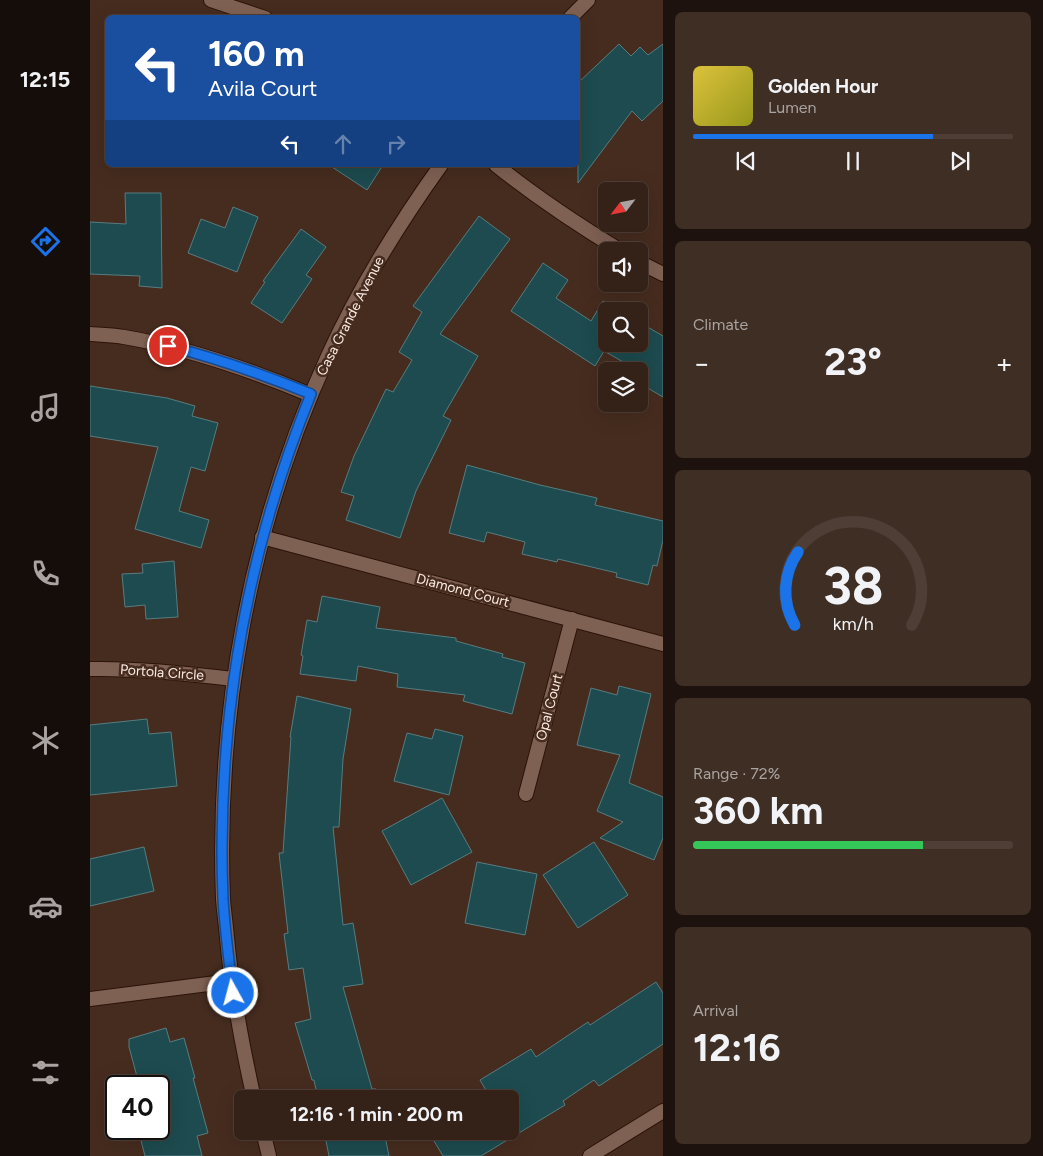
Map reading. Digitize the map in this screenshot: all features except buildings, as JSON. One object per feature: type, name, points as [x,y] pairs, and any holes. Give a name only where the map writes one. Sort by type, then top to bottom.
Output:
[{"type":"street","points":[[211,0],[257,15]]},
{"type":"street","points":[[573,15],[588,0]]},
{"type":"street","name":"Casa Grande Avenue","points":[[252,1090],[235,1006],[223,900],[223,797],[233,679],[246,605],[262,537],[294,437],[328,355],[392,237],[440,167]]},
{"type":"street","points":[[499,167],[577,224],[606,242]]},
{"type":"street","points":[[648,266],[663,274]]},
{"type":"street","points":[[90,334],[122,336],[186,350],[262,374],[311,394]]},
{"type":"street","name":"Diamond Court","points":[[262,537],[663,644]]},
{"type":"street","name":"Opal Court","points":[[526,794],[572,619]]},
{"type":"street","name":"Portola Circle","points":[[90,669],[171,672],[233,679]]},
{"type":"street","points":[[90,999],[232,981]]},
{"type":"street","points":[[590,1156],[663,1111]]},
{"type":"street","points":[[265,1140],[269,1156]]},
{"type":"route","points":[[168,346],[262,374],[311,394],[294,437],[262,537],[246,605],[233,679],[223,797],[223,900],[233,993]]}]
